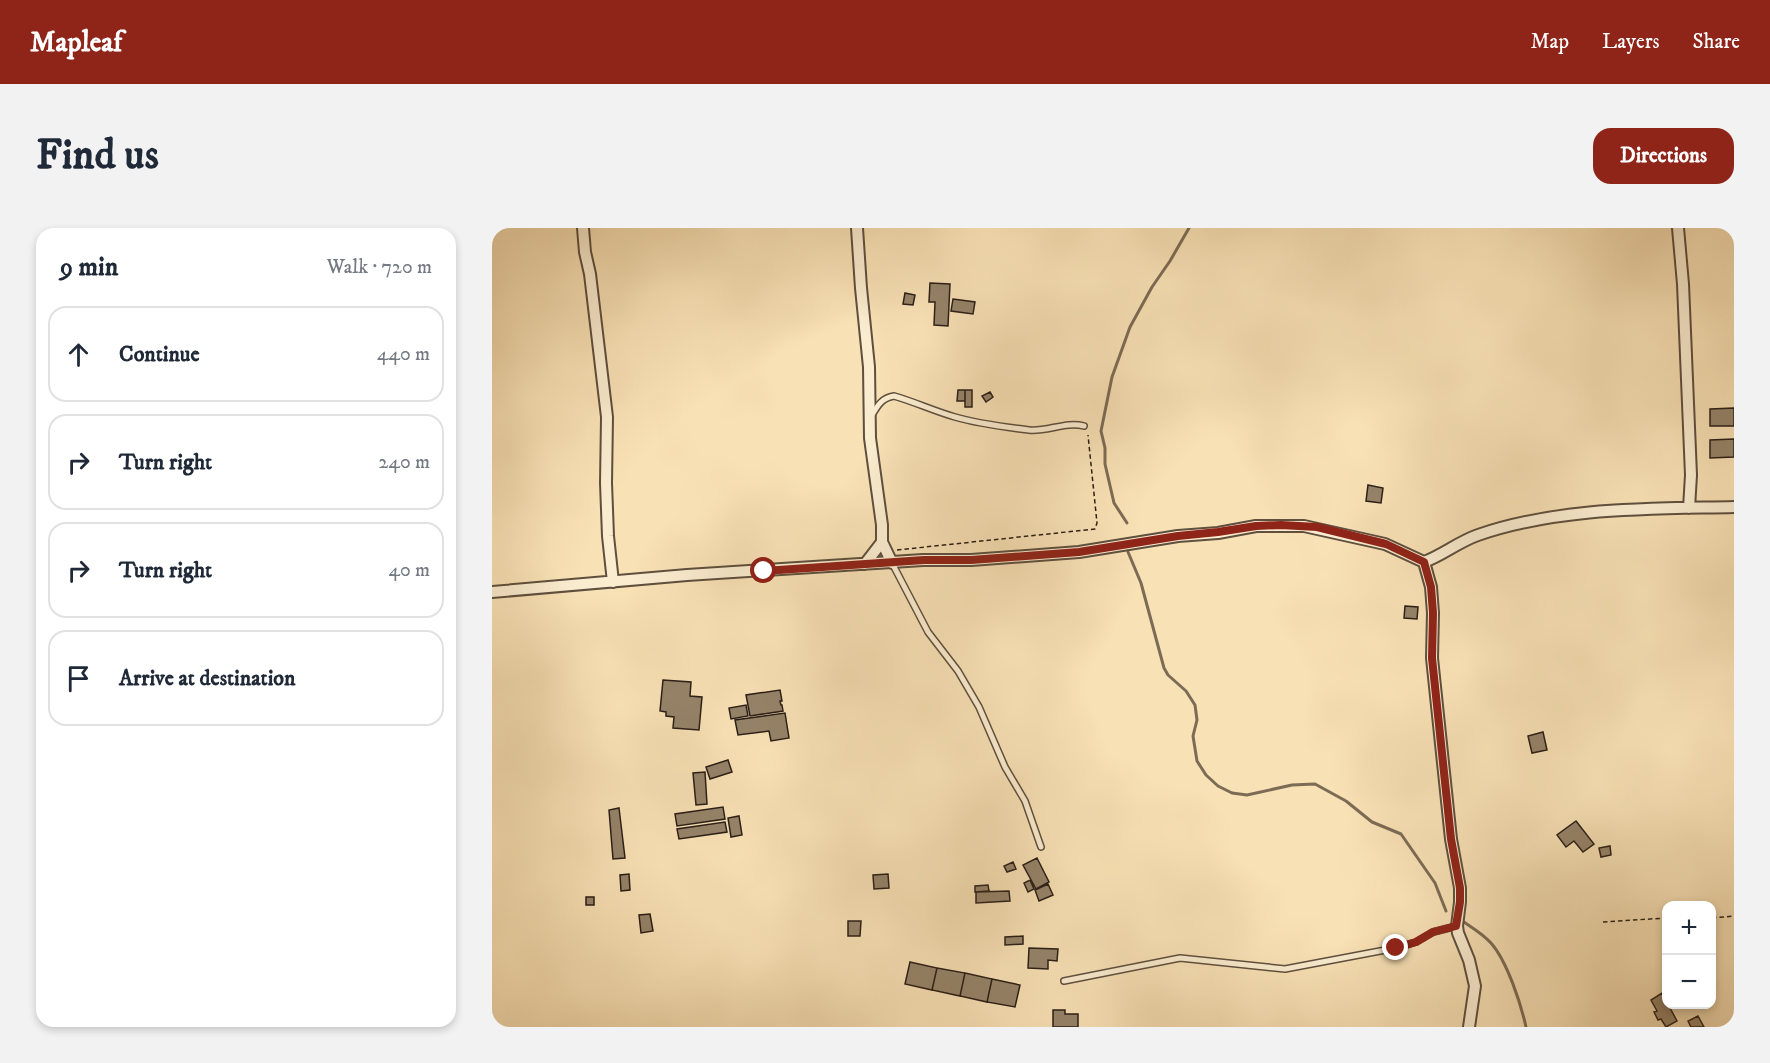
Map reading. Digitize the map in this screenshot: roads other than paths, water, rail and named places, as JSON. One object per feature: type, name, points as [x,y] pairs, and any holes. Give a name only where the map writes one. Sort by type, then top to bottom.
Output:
[{"type":"street","points":[[583,228],[607,417],[606,483],[613,582]]},
{"type":"street","points":[[857,228],[869,367],[870,438],[885,547],[892,563]]},
{"type":"street","points":[[1678,228],[1683,284],[1691,475],[1689,508]]},
{"type":"street","points":[[492,592],[687,575],[1079,552],[1178,536],[1281,525],[1317,527],[1386,544],[1424,562],[1478,535],[1557,516],[1601,511],[1734,507]]},
{"type":"street","points":[[865,564],[885,547]]},
{"type":"street","points":[[1424,562],[1431,587],[1432,658],[1451,839],[1460,888],[1456,926],[1474,978],[1475,996],[1469,1027]]},
{"type":"lane","points":[[869,419],[881,402],[894,396],[954,417],[988,425],[1033,430],[1079,424],[1084,426]]},
{"type":"lane","points":[[892,563],[928,632],[958,671],[979,708],[1005,767],[1025,801],[1041,847]]},
{"type":"lane","points":[[1064,981],[1180,958],[1285,969],[1396,948],[1416,942],[1433,932],[1456,926]]},
{"type":"waterway","points":[[1127,523],[1114,503],[1105,464],[1105,448],[1101,431],[1112,377],[1130,327],[1189,228]]},
{"type":"waterway","points":[[1128,552],[1141,583],[1164,668],[1168,675],[1186,691],[1195,705],[1197,720],[1193,736],[1197,761],[1206,775],[1218,786],[1232,793],[1247,795],[1292,785],[1315,784],[1346,801],[1372,822],[1401,834],[1435,883],[1446,911]]},
{"type":"waterway","points":[[1461,920],[1484,936],[1503,960],[1513,983],[1526,1027]]}]
